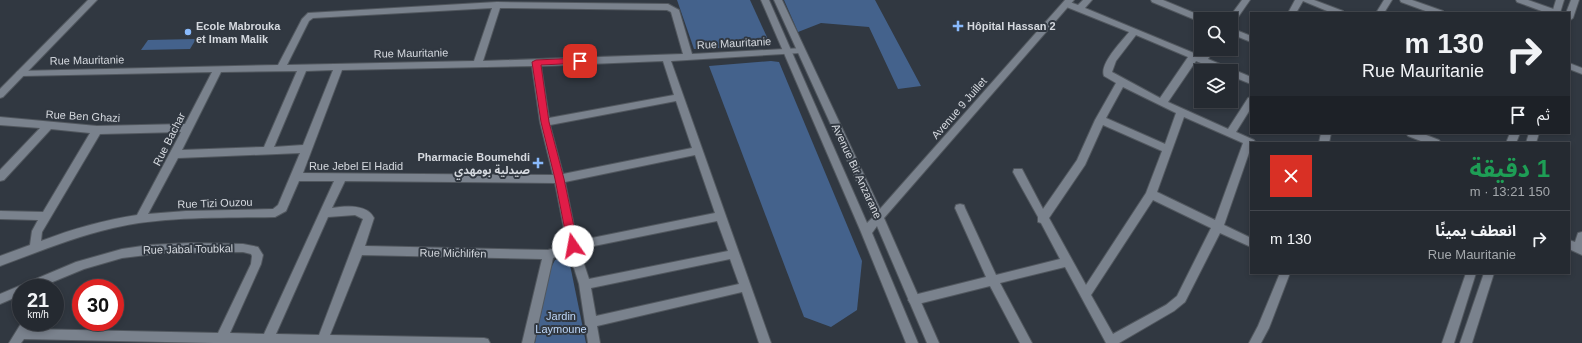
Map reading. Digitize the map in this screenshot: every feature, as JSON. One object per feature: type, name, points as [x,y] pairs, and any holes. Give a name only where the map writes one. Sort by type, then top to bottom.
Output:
[{"type":"street","points":[[0,95],[93,0]]},
{"type":"street","name":"Avenue Bir Anzarane","points":[[765,0],[866,232],[912,343]]},
{"type":"street","name":"Avenue Bir Anzarane","points":[[778,0],[879,218],[914,300],[929,342]]},
{"type":"street","points":[[1080,9],[1088,0]]},
{"type":"street","points":[[1155,0],[1173,3],[1194,15]]},
{"type":"street","points":[[1237,12],[1246,0]]},
{"type":"street","points":[[1293,12],[1299,0]]},
{"type":"street","points":[[1306,0],[1337,12]]},
{"type":"street","points":[[1381,12],[1388,0]]},
{"type":"street","points":[[1404,0],[1437,12]]},
{"type":"street","points":[[1520,0],[1553,12]]},
{"type":"street","points":[[1556,12],[1560,0]]},
{"type":"street","points":[[1570,15],[1575,0]]},
{"type":"street","points":[[1068,2],[1080,9],[1212,64]]},
{"type":"street","name":"Avenue 9 Juillet","points":[[866,232],[1068,2]]},
{"type":"street","points":[[478,64],[497,5]]},
{"type":"street","points":[[281,67],[306,19],[311,15],[497,5],[660,6],[675,10],[688,58]]},
{"type":"street","points":[[1018,172],[1042,219],[1112,342],[1170,308],[1181,298],[1218,226],[1249,143],[1162,103],[1121,83],[1107,74],[1106,70],[1110,63],[1135,31]]},
{"type":"street","points":[[1238,34],[1250,39]]},
{"type":"street","name":"Rue Mauritanie","points":[[22,73],[478,64],[688,58],[800,50]]},
{"type":"street","points":[[1162,103],[1194,56]]},
{"type":"street","points":[[1203,60],[1206,56]]},
{"type":"street","points":[[666,58],[765,343]]},
{"type":"street","points":[[536,62],[545,122],[560,179],[573,246],[585,284],[594,343]]},
{"type":"street","name":"Rue Tizi Ouzou","points":[[0,261],[35,247],[96,228],[140,219],[186,215],[275,213],[282,208],[296,177],[339,66]]},
{"type":"street","points":[[1570,66],[1582,71]]},
{"type":"street","points":[[268,150],[303,67]]},
{"type":"street","name":"Rue Bachar","points":[[140,219],[218,69]]},
{"type":"street","points":[[1238,75],[1250,81]]},
{"type":"street","points":[[1042,219],[1081,162],[1100,120],[1121,83]]},
{"type":"street","points":[[545,122],[679,97]]},
{"type":"street","points":[[1230,133],[1250,102]]},
{"type":"street","points":[[1086,294],[1151,194],[1182,111]]},
{"type":"street","points":[[1100,120],[1168,149]]},
{"type":"street","name":"Rue Ben Ghazi","points":[[0,121],[97,130],[188,128]]},
{"type":"street","points":[[0,177],[48,126]]},
{"type":"street","points":[[35,247],[37,230],[97,130]]},
{"type":"street","points":[[1413,134],[1433,142]]},
{"type":"street","points":[[175,154],[308,149]]},
{"type":"street","name":"Rue Jebel El Hadid","points":[[296,177],[560,179],[698,151]]},
{"type":"street","points":[[267,340],[341,178]]},
{"type":"street","points":[[1151,194],[1250,242]]},
{"type":"street","points":[[960,208],[993,280],[1026,343]]},
{"type":"street","points":[[321,342],[358,250],[369,218],[363,212],[358,211],[325,213]]},
{"type":"street","points":[[0,215],[45,216]]},
{"type":"street","points":[[528,343],[548,255],[573,246],[721,216]]},
{"type":"street","points":[[1576,248],[1582,236]]},
{"type":"street","name":"Rue Jabal Toubkal","points":[[48,279],[100,258],[136,250],[243,248],[254,250],[258,256],[256,264],[220,341]]},
{"type":"street","name":"Rue Michlifen","points":[[358,250],[548,255]]},
{"type":"street","points":[[585,284],[734,254]]},
{"type":"street","points":[[914,300],[1067,262]]},
{"type":"street","points":[[1255,343],[1263,328],[1285,274]]},
{"type":"street","points":[[1448,343],[1471,274]]},
{"type":"street","points":[[1466,343],[1489,274]]},
{"type":"street","points":[[55,279],[58,275]]},
{"type":"street","points":[[591,322],[745,287]]},
{"type":"street","points":[[0,299],[12,294]]},
{"type":"street","points":[[18,339],[484,343]]},
{"type":"green space","points":[[677,0],[750,0],[771,46],[694,49]]},
{"type":"green space","points":[[784,0],[875,0],[921,86],[898,89],[869,27],[821,23],[798,32]]},
{"type":"green space","points":[[196,39],[190,49],[141,50],[148,40]]},
{"type":"green space","points":[[771,61],[779,62],[862,261],[857,310],[831,327],[804,317],[709,66]]},
{"type":"green space","name":"Jardin Laymoune","points":[[555,260],[569,260],[586,343],[535,343],[550,270]]},
{"type":"place","name":"Hôpital Hassan 2","points":[[958,26]]},
{"type":"place","name":"Ecole Mabrouka et Imam Malik","points":[[188,32]]},
{"type":"place","name":"Pharmacie Boumehdi صيدلية بومهدي","points":[[538,163]]},
{"type":"route","points":[[573,246],[560,179],[545,122],[536,62],[580,61]]}]
